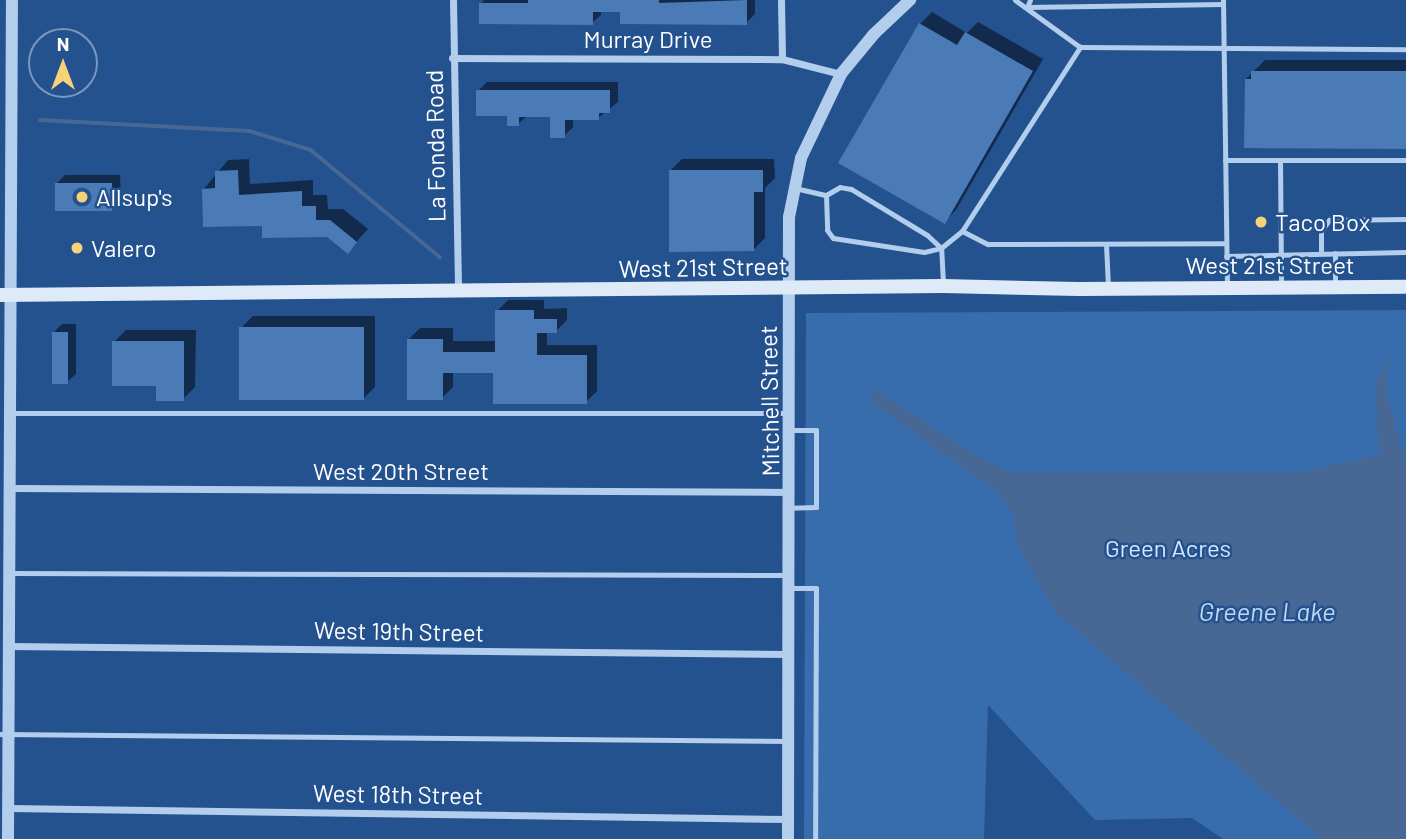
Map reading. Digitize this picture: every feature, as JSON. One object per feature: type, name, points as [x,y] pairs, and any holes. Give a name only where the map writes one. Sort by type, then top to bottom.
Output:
[{"type":"main road","name":"West 21st Street","points":[[6,295],[943,286],[1108,289],[1406,287]]},
{"type":"street","points":[[8,839],[4,734],[8,646],[4,594],[9,573],[11,412],[6,295],[6,37],[12,0]]},
{"type":"street","name":"La Fonda Road","points":[[453,0],[458,292]]},
{"type":"street","points":[[781,0],[782,59]]},
{"type":"street","name":"Mitchell Street","points":[[788,839],[791,508],[789,217],[801,158],[841,74],[874,34],[910,0]]},
{"type":"street","name":"Murray Drive","points":[[452,58],[782,59],[841,74]]},
{"type":"street","name":"West 20th Street","points":[[10,488],[791,492]]},
{"type":"street","name":"West 19th Street","points":[[8,646],[790,654]]},
{"type":"street","name":"West 18th Street","points":[[7,808],[788,819]]},
{"type":"lane","points":[[1015,0],[1080,47],[1406,49]]},
{"type":"lane","points":[[1027,7],[1030,0]]},
{"type":"lane","points":[[1027,7],[1223,2],[1227,288]]},
{"type":"lane","points":[[826,195],[827,230],[833,238],[924,252],[941,248],[962,230],[1080,47]]},
{"type":"lane","points":[[1225,160],[1406,160]]},
{"type":"lane","points":[[1280,160],[1281,288]]},
{"type":"lane","points":[[795,188],[826,195],[840,187],[851,189],[927,235],[941,248],[943,286]]},
{"type":"lane","points":[[1321,253],[1321,231],[1329,220],[1406,219]]},
{"type":"lane","points":[[962,230],[988,243],[1226,243]]},
{"type":"lane","points":[[1106,243],[1108,289]]},
{"type":"lane","points":[[1226,256],[1406,252]]},
{"type":"lane","points":[[1335,253],[1335,288]]},
{"type":"lane","points":[[11,412],[789,413]]},
{"type":"lane","points":[[790,430],[816,430],[816,508],[791,508]]},
{"type":"lane","points":[[9,573],[790,582],[816,588],[816,839]]},
{"type":"lane","points":[[4,734],[789,741]]},
{"type":"green space","name":"Green Acres","points":[[1406,310],[1406,839],[1223,839],[1192,818],[1095,820],[988,705],[984,839],[804,839],[806,313]]},
{"type":"water","name":"Greene Lake","points":[[1390,355],[1385,386],[1402,450],[1406,451],[1406,839],[1322,839],[1056,613],[1018,546],[1013,513],[1000,493],[870,402],[874,389],[980,458],[1012,473],[1299,473],[1379,455],[1375,387]]},
{"type":"building","points":[[528,0],[659,0],[659,3],[747,0],[747,25],[620,24],[620,12],[593,12],[593,25],[479,24],[479,3],[528,3]]},
{"type":"building","points":[[919,23],[957,45],[965,32],[1033,71],[945,224],[838,163]]},
{"type":"building","points":[[1251,71],[1406,71],[1406,149],[1244,148],[1245,79],[1251,79]]},
{"type":"building","points":[[476,90],[610,90],[610,113],[599,113],[599,120],[565,120],[565,138],[550,138],[550,117],[519,117],[519,126],[507,126],[507,116],[476,116]]},
{"type":"building","points":[[238,170],[239,195],[302,191],[302,206],[316,206],[316,220],[330,220],[357,242],[348,254],[327,237],[262,238],[262,226],[203,227],[202,189],[215,188],[215,171]]},
{"type":"building","points":[[669,170],[763,170],[763,192],[754,192],[754,251],[669,252]]},
{"type":"building","points":[[55,183],[112,183],[112,211],[55,211]]},
{"type":"building","points":[[495,310],[534,310],[534,319],[557,319],[557,333],[537,333],[537,355],[587,355],[587,404],[493,404],[493,373],[443,373],[443,400],[407,400],[407,339],[443,339],[443,352],[495,352]]},
{"type":"building","points":[[239,327],[364,327],[364,400],[239,400]]},
{"type":"building","points":[[52,332],[68,332],[68,384],[52,384]]},
{"type":"building","points":[[112,341],[184,341],[184,401],[156,401],[156,386],[112,386]]},
{"type":"waterway","points":[[40,120],[250,131],[311,150],[440,257]]},
{"type":"place","name":"Allsup's","points":[[82,197]]},
{"type":"place","name":"Taco Box","points":[[1261,222]]},
{"type":"place","name":"Valero","points":[[77,248]]}]
